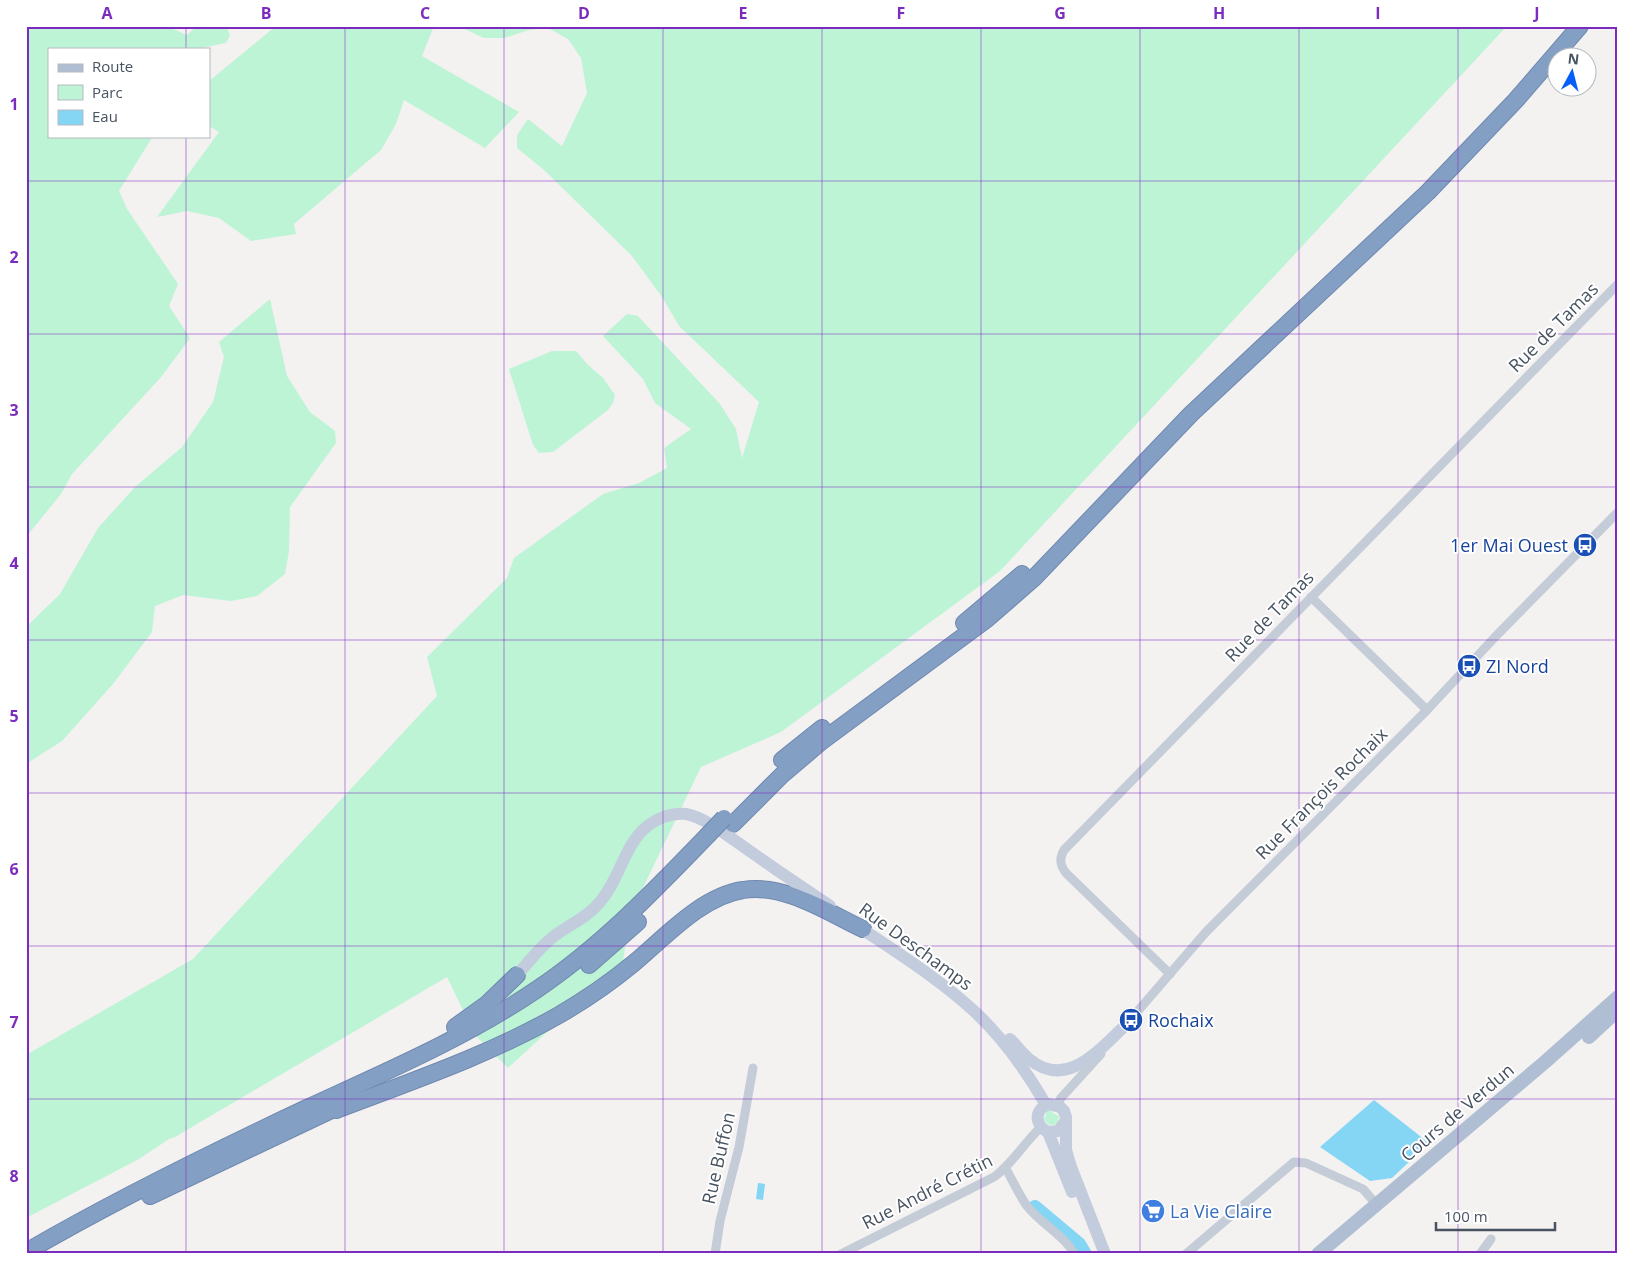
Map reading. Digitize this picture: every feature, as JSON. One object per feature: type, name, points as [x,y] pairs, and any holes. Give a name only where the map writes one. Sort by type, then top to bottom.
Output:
[{"type":"highway","points":[[729,821],[778,763],[802,743],[958,628],[1023,573],[1055,542],[1141,449],[1199,390],[1387,216],[1440,163],[1506,94],[1565,26]]},
{"type":"highway","points":[[26,1252],[133,1192],[452,1051],[505,1023],[582,971],[616,943],[644,916],[729,821],[822,742],[987,619],[1034,578],[1191,414],[1428,192],[1516,100],[1580,26]]},
{"type":"highway","points":[[307,1115],[458,1063],[521,1036],[561,1014],[598,990],[700,908],[717,897],[728,893],[754,889],[778,891],[792,895],[863,929]]},
{"type":"highway","points":[[44,1254],[130,1206],[307,1115],[463,1022],[487,1004],[517,976]]},
{"type":"main road","name":"Rue Deschamps","points":[[517,976],[542,946],[561,931],[584,917],[598,904],[613,884],[633,842],[644,830],[657,820],[673,814],[687,814],[701,819],[738,843],[928,974],[962,1000],[1012,1052],[1052,1105]]},
{"type":"main road","points":[[928,974],[989,1017],[1030,1060],[1048,1069],[1065,1071],[1081,1065],[1127,1024]]},
{"type":"main road","name":"Cours de Verdun","points":[[1318,1254],[1545,1062],[1581,1039],[1618,997]]},
{"type":"main road","points":[[1581,1039],[1618,1003]]},
{"type":"main road","name":"Cours de Verdun","points":[[1332,1254],[1518,1096],[1581,1039],[1618,1010]]},
{"type":"main road","points":[[1518,1096],[1528,1083],[1543,1070],[1545,1062]]},
{"type":"main road","points":[[1096,1254],[1037,1117],[1042,1107],[1052,1105],[1064,1110],[1066,1117],[1066,1150],[1105,1254]]},
{"type":"main road","points":[[1044,1130],[1058,1131],[1065,1122]]},
{"type":"street","name":"Rue de Tamas","points":[[1170,974],[1066,873],[1060,861],[1064,850],[1618,284]]},
{"type":"street","name":"Rue François Rochaix","points":[[1052,1105],[1061,1098],[1127,1024],[1206,932],[1427,710],[1496,636],[1618,512]]},
{"type":"street","points":[[1311,597],[1427,710]]},
{"type":"street","name":"Rue Buffon","points":[[715,1254],[720,1221],[739,1147],[753,1068]]},
{"type":"street","name":"Rue André Crétin","points":[[840,1254],[994,1176],[1006,1168],[1024,1144],[1044,1130]]},
{"type":"street","points":[[1186,1254],[1294,1162],[1306,1163],[1362,1189],[1376,1204]]},
{"type":"street","points":[[1006,1168],[1026,1205],[1042,1223],[1059,1236],[1074,1254]]},
{"type":"street","points":[[1480,1254],[1491,1239]]},
{"type":"green space","points":[[26,26],[166,26],[187,35],[197,26],[226,26],[230,35],[226,43],[201,48],[48,48],[48,138],[152,138],[119,191],[127,209],[178,284],[169,306],[190,338],[162,376],[72,474],[61,494],[26,537]]},
{"type":"green space","points":[[276,26],[434,26],[422,56],[519,112],[485,148],[404,100],[396,124],[381,150],[294,224],[296,234],[251,241],[219,218],[187,211],[157,217],[219,132],[210,127],[210,80]]},
{"type":"green space","points":[[458,26],[1507,26],[1000,571],[781,732],[701,767],[629,917],[623,962],[508,1068],[475,1035],[447,977],[169,1139],[139,1159],[26,1218],[26,1055],[193,959],[437,696],[427,657],[507,578],[514,558],[603,494],[639,483],[667,468],[664,448],[691,429],[655,403],[643,379],[603,336],[627,314],[638,316],[720,404],[736,429],[742,458],[759,402],[679,326],[662,297],[632,256],[544,170],[517,148],[517,135],[528,119],[562,146],[587,93],[581,58],[568,39],[548,28],[529,30],[504,38],[484,38]]},
{"type":"green space","points":[[270,299],[287,376],[310,412],[335,431],[336,443],[290,507],[289,551],[285,574],[257,596],[231,601],[183,595],[155,606],[152,632],[113,684],[62,741],[26,764],[26,627],[60,594],[98,528],[135,487],[182,447],[213,402],[224,357],[219,342]]},
{"type":"green space","points":[[552,351],[576,351],[603,378],[615,395],[613,403],[608,410],[553,452],[539,453],[533,445],[509,369]]},
{"type":"green space","points":[[1052,1110],[1053,1113],[1059,1116],[1055,1124],[1050,1125],[1044,1119],[1047,1111]]},
{"type":"water","points":[[1374,1100],[1429,1143],[1392,1178],[1370,1181],[1320,1147]]},
{"type":"water","points":[[758,1183],[765,1184],[763,1200],[756,1199]]},
{"type":"waterway","points":[[1035,1207],[1079,1244],[1085,1254]]},
{"type":"place","name":"1er Mai Ouest","points":[[1585,545]]},
{"type":"place","name":"ZI Nord","points":[[1469,666]]},
{"type":"place","name":"Rochaix","points":[[1131,1020]]},
{"type":"place","name":"La Vie Claire","points":[[1153,1211]]}]
